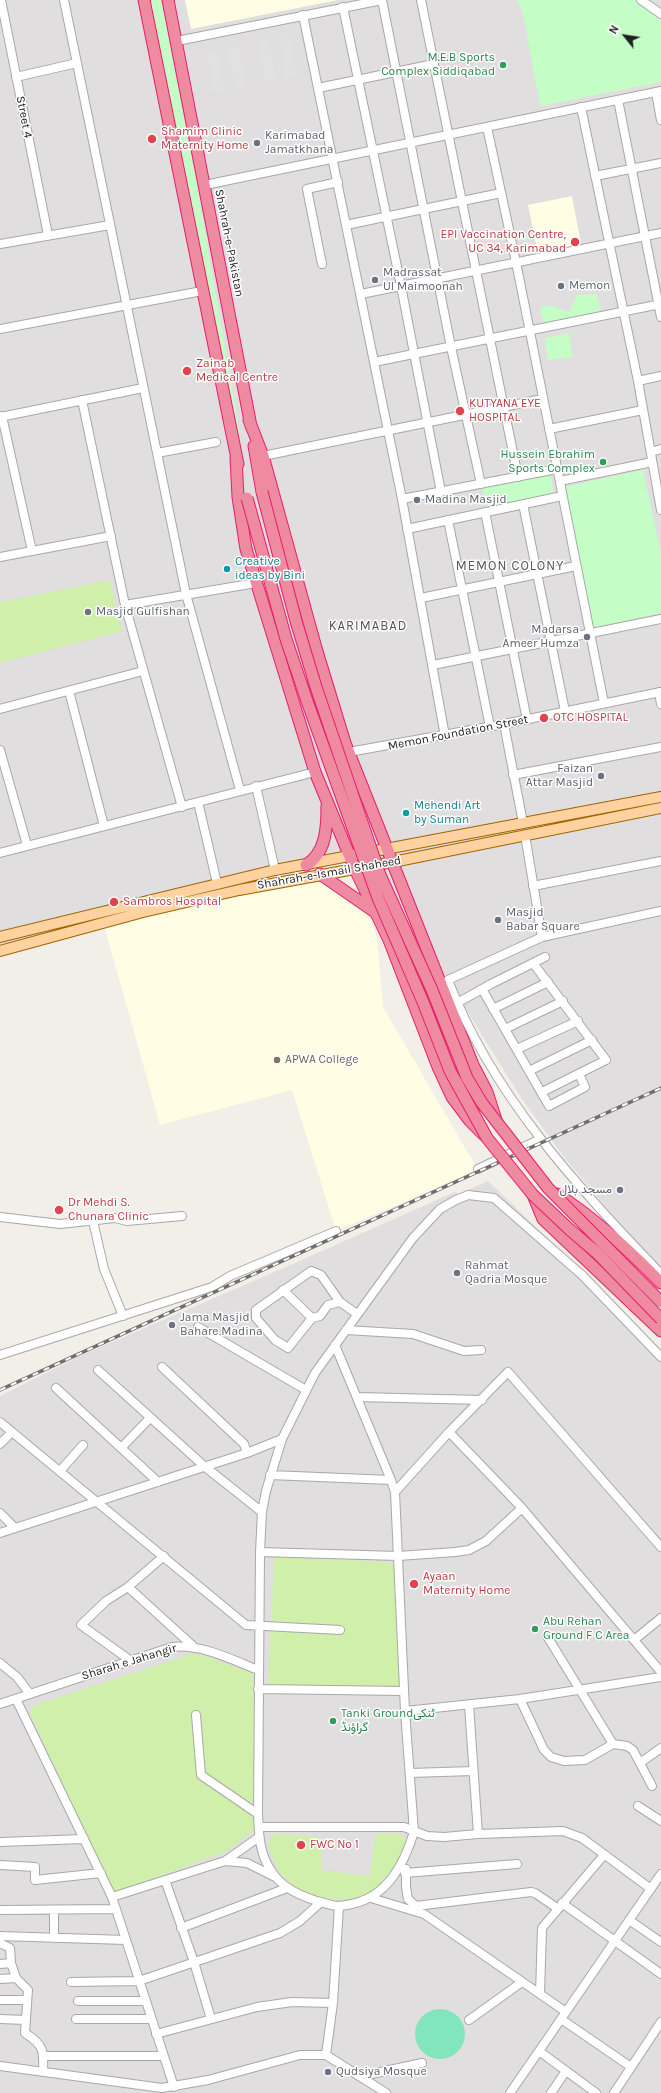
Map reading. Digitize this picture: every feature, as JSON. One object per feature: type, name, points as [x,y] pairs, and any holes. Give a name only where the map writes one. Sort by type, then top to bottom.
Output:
[{"type":"highway","points":[[144,0],[236,458],[286,639],[378,898],[423,1002],[450,1071],[487,1138]]},
{"type":"highway","name":"Shahrah-e-Pakistan","points":[[168,0],[250,420],[262,492],[296,621],[316,687],[380,875],[429,983],[467,1078],[482,1104],[548,1188]]},
{"type":"highway","points":[[250,420],[263,456],[316,648],[349,752],[417,927],[473,1065],[486,1092],[497,1123]]},
{"type":"highway","points":[[236,458],[238,497],[246,549],[315,772],[355,869],[389,940],[438,1066],[452,1097],[470,1121],[487,1138],[533,1194],[569,1229],[597,1253],[661,1319]]},
{"type":"highway","points":[[306,865],[317,857],[324,840],[327,801]]},
{"type":"highway","points":[[320,874],[375,912]]},
{"type":"highway","points":[[548,1188],[597,1222],[633,1254],[661,1284]]},
{"type":"highway","points":[[548,1188],[661,1302]]},
{"type":"highway","points":[[533,1194],[543,1219],[661,1331]]},
{"type":"main road","name":"Shahrah-e-Ismail Shaheed","points":[[0,937],[275,870],[661,797]]},
{"type":"main road","name":"Shahrah-e-Ismail Shaheed","points":[[0,951],[143,912],[320,874],[393,862],[661,808]]},
{"type":"street","name":"Street 4","points":[[0,0],[3,32],[16,77],[48,235]]},
{"type":"street","points":[[64,0],[186,594],[240,790]]},
{"type":"street","points":[[177,41],[382,0],[451,347],[481,484]]},
{"type":"street","points":[[421,0],[518,477]]},
{"type":"street","points":[[641,0],[661,14]]},
{"type":"street","points":[[343,7],[401,286],[441,492]]},
{"type":"street","points":[[303,15],[402,499],[445,736]]},
{"type":"street","points":[[16,77],[77,63]]},
{"type":"street","points":[[318,88],[434,64]]},
{"type":"street","points":[[204,185],[658,92],[661,120]]},
{"type":"street","points":[[618,100],[660,304],[661,317]]},
{"type":"street","points":[[581,108],[638,381],[652,462],[658,479],[661,510]]},
{"type":"street","points":[[487,127],[516,262],[542,400],[560,481],[604,703]]},
{"type":"street","points":[[595,176],[661,163]]},
{"type":"street","points":[[322,264],[307,189],[338,182]]},
{"type":"street","points":[[346,225],[501,193]]},
{"type":"street","points":[[0,244],[110,225]]},
{"type":"street","points":[[361,294],[661,233]]},
{"type":"street","points":[[0,329],[202,290]]},
{"type":"street","points":[[374,362],[660,304]]},
{"type":"street","points":[[638,381],[661,376]]},
{"type":"street","points":[[32,551],[1,416],[143,388]]},
{"type":"street","points":[[82,400],[126,605],[143,671],[182,807]]},
{"type":"street","points":[[263,456],[542,400]]},
{"type":"street","points":[[549,429],[643,410]]},
{"type":"street","points":[[157,453],[216,442]]},
{"type":"street","points":[[650,452],[661,449]]},
{"type":"street","points":[[560,481],[652,462]]},
{"type":"street","points":[[402,499],[557,469]]},
{"type":"street","points":[[407,529],[562,496]]},
{"type":"street","points":[[523,504],[552,642],[564,711]]},
{"type":"street","points":[[485,512],[527,720]]},
{"type":"street","points":[[448,520],[477,656],[490,727]]},
{"type":"street","points":[[0,557],[111,536]]},
{"type":"street","points":[[421,598],[576,566]]},
{"type":"street","points":[[126,605],[256,583]]},
{"type":"street","points":[[433,665],[661,619]]},
{"type":"street","points":[[0,709],[143,671]]},
{"type":"street","points":[[69,691],[104,826]]},
{"type":"street","points":[[660,692],[661,704]]},
{"type":"street","name":"Memon Foundation Street","points":[[349,752],[445,736],[660,692]]},
{"type":"street","points":[[504,724],[523,824]]},
{"type":"street","points":[[513,775],[661,747]]},
{"type":"street","points":[[0,750],[27,845]]},
{"type":"street","points":[[0,853],[182,807],[240,790],[315,772]]},
{"type":"street","points":[[256,786],[275,870]]},
{"type":"street","points":[[198,802],[217,883]]},
{"type":"street","points":[[525,835],[542,937]]},
{"type":"street","points":[[533,886],[661,861]]},
{"type":"street","points":[[661,911],[542,937],[448,980],[457,1003],[491,1069],[524,1119],[631,1243],[661,1274]]},
{"type":"street","points":[[457,1003],[545,957]]},
{"type":"street","points":[[533,963],[578,1020],[606,1060],[542,1092]]},
{"type":"street","points":[[493,1009],[548,982]]},
{"type":"street","points":[[482,989],[549,1106],[585,1087],[579,1074]]},
{"type":"street","points":[[505,1030],[563,1001]]},
{"type":"street","points":[[517,1049],[578,1020]]},
{"type":"street","points":[[530,1071],[592,1040]]},
{"type":"street","points":[[478,1169],[540,1139]]},
{"type":"street","points":[[335,1345],[395,1492],[405,1711],[414,1832],[408,1851],[399,1870],[387,1885],[371,1898],[339,1906],[299,1895],[287,1888],[277,1878],[264,1858],[259,1837],[258,1626],[262,1512],[270,1475],[282,1439],[306,1390],[335,1345],[413,1238],[440,1209],[468,1195],[494,1198],[582,1275],[661,1357]]},
{"type":"street","points":[[0,1217],[60,1224],[115,1218],[127,1221],[182,1216]]},
{"type":"street","points":[[93,1221],[104,1269],[124,1316]]},
{"type":"street","points":[[0,1355],[212,1287],[230,1276],[336,1231]]},
{"type":"street","points":[[340,1302],[328,1305],[320,1316],[312,1318],[288,1348],[275,1340],[256,1318],[255,1314],[256,1310],[304,1274],[311,1271],[321,1275],[340,1302],[358,1314]]},
{"type":"street","points":[[283,1290],[312,1318]]},
{"type":"street","points":[[198,1327],[306,1390]]},
{"type":"street","points":[[346,1330],[413,1334],[464,1351],[481,1350]]},
{"type":"street","points":[[162,1367],[244,1444],[247,1453]]},
{"type":"street","points":[[98,1370],[204,1466],[262,1512]]},
{"type":"street","points":[[395,1492],[449,1432],[508,1372],[661,1547]]},
{"type":"street","points":[[56,1388],[158,1482]]},
{"type":"street","points":[[357,1397],[482,1400]]},
{"type":"street","points":[[121,1448],[150,1418]]},
{"type":"street","points":[[0,1422],[246,1625],[340,1630]]},
{"type":"street","points":[[0,1444],[12,1432]]},
{"type":"street","points":[[449,1432],[522,1508],[661,1672]]},
{"type":"street","points":[[0,1533],[247,1453],[282,1439]]},
{"type":"street","points":[[60,1471],[83,1445]]},
{"type":"street","points":[[270,1475],[391,1480]]},
{"type":"street","points":[[260,1552],[398,1556],[469,1550],[486,1540],[522,1508]]},
{"type":"street","points":[[0,1513],[15,1528]]},
{"type":"street","points":[[131,1661],[81,1625],[106,1601],[128,1587],[164,1556]]},
{"type":"street","points":[[128,1587],[196,1648]]},
{"type":"street","points":[[634,1640],[661,1618]]},
{"type":"street","points":[[547,1636],[613,1744]]},
{"type":"street","name":"Sharah e Jahangir","points":[[0,1704],[172,1647],[184,1646],[196,1648],[258,1670]]},
{"type":"street","points":[[0,1663],[16,1677],[30,1694]]},
{"type":"street","points":[[405,1711],[520,1699],[661,1677]]},
{"type":"street","points":[[258,1689],[404,1691]]},
{"type":"street","points":[[16,1699],[112,1897],[174,2087]]},
{"type":"street","points":[[520,1699],[544,1750],[551,1757],[564,1760],[585,1760],[613,1744],[627,1746],[633,1750],[652,1786]]},
{"type":"street","points":[[469,1705],[478,1834]]},
{"type":"street","points":[[196,1715],[201,1775],[258,1814]]},
{"type":"street","points":[[640,1763],[661,1748]]},
{"type":"street","points":[[410,1773],[473,1771]]},
{"type":"street","points":[[638,1806],[661,1821]]},
{"type":"street","points":[[259,1827],[404,1827],[427,1836],[444,1837],[478,1834],[563,1831],[582,1838],[651,1889]]},
{"type":"street","points":[[112,1897],[225,1861],[259,1837]]},
{"type":"street","points":[[0,1842],[84,1839]]},
{"type":"street","points":[[408,1851],[405,1873],[408,1899],[424,1914],[566,2012]]},
{"type":"street","points":[[540,1994],[542,1928],[559,1905],[604,1855]]},
{"type":"street","points":[[225,1861],[247,1863],[257,1866],[277,1878]]},
{"type":"street","points":[[405,1873],[517,1864]]},
{"type":"street","points":[[0,1865],[35,1867],[35,1880],[101,1873]]},
{"type":"street","points":[[510,2093],[661,1874]]},
{"type":"street","points":[[165,1880],[194,1962],[211,2019]]},
{"type":"street","points":[[181,1928],[287,1888]]},
{"type":"street","points":[[416,1906],[531,1892],[535,1893],[559,1905],[661,1974]]},
{"type":"street","points":[[371,1898],[424,1914]]},
{"type":"street","points":[[71,1982],[139,1981],[280,1933],[300,1921],[321,1902]]},
{"type":"street","points":[[326,2055],[333,2003],[339,1906]]},
{"type":"street","points":[[0,1910],[116,1909]]},
{"type":"street","points":[[54,1910],[54,1938]]},
{"type":"street","points":[[629,1920],[661,1942]]},
{"type":"street","points":[[0,1936],[126,1940]]},
{"type":"street","points":[[0,1943],[10,1948],[11,1963],[16,1978],[28,1990],[25,2033],[41,2046],[44,2056],[43,2072]]},
{"type":"street","points":[[0,1964],[11,1963]]},
{"type":"street","points":[[0,1978],[16,1978]]},
{"type":"street","points":[[470,2020],[522,1982]]},
{"type":"street","points":[[0,2000],[27,2000]]},
{"type":"street","points":[[78,2001],[146,2001]]},
{"type":"street","points":[[156,2034],[257,2007],[292,2002],[333,2003]]},
{"type":"street","points":[[0,2019],[26,2020]]},
{"type":"street","points":[[76,2019],[151,2019]]},
{"type":"street","points":[[561,2019],[632,2066]]},
{"type":"street","points":[[614,2093],[661,2022]]},
{"type":"street","points":[[539,2051],[596,2093]]},
{"type":"street","points":[[0,2066],[162,2088],[208,2080],[300,2055],[326,2055],[362,2076],[386,2093]]},
{"type":"street","points":[[44,2056],[163,2056]]},
{"type":"street","points":[[362,2076],[422,2063]]},
{"type":"street","points":[[551,2093],[566,2071]]},
{"type":"shaded area","points":[[0,0],[661,0],[661,795],[382,850],[661,808],[661,1273],[563,1156],[520,1096],[368,852],[105,913],[0,950]]},
{"type":"shaded area","points":[[185,0],[338,0],[191,29]]},
{"type":"shaded area","points":[[290,37],[297,77],[286,79],[280,39]]},
{"type":"shaded area","points":[[269,40],[276,80],[265,81],[259,42]]},
{"type":"shaded area","points":[[239,47],[245,87],[235,89],[228,49]]},
{"type":"shaded area","points":[[218,51],[224,91],[214,92],[207,53]]},
{"type":"shaded area","points":[[572,196],[582,249],[539,258],[528,205]]},
{"type":"shaded area","name":"APWA College","points":[[320,874],[346,893],[370,918],[377,938],[383,1007],[478,1170],[336,1231],[292,1090],[160,1125],[103,922]]},
{"type":"shaded area","points":[[488,1181],[588,1277],[661,1353],[661,2093],[0,2093],[0,1396],[80,1356],[455,1192],[459,1194]]},
{"type":"green space","points":[[149,0],[161,0],[194,169],[242,446],[228,390]]},
{"type":"green space","points":[[516,0],[634,0],[661,18],[661,82],[540,106],[522,9]]},
{"type":"green space","points":[[597,294],[601,314],[543,326],[540,308],[550,305],[569,312],[577,295]]},
{"type":"green space","points":[[569,333],[573,357],[548,360],[545,338]]},
{"type":"green space","points":[[643,470],[661,554],[661,613],[593,628],[564,487]]},
{"type":"green space","points":[[550,474],[554,496],[487,510],[482,488]]},
{"type":"green space","points":[[110,580],[122,631],[0,663],[0,602]]},
{"type":"green space","points":[[274,1557],[388,1562],[398,1568],[402,1684],[399,1691],[268,1685]]},
{"type":"green space","points":[[192,1654],[202,1655],[253,1673],[256,1829],[227,1851],[122,1890],[115,1891],[111,1888],[29,1711],[35,1705]]},
{"type":"green space","points":[[397,1833],[407,1841],[404,1855],[399,1863],[387,1878],[374,1890],[359,1897],[348,1899],[324,1898],[302,1891],[292,1885],[279,1869],[272,1857],[268,1844],[272,1835],[276,1834],[321,1837],[321,1870],[370,1876],[375,1834]]},
{"type":"green space","points":[[440,2009],[450,2011],[458,2016],[463,2024],[465,2034],[463,2044],[458,2052],[450,2057],[440,2059],[430,2057],[422,2052],[417,2044],[415,2034],[417,2024],[422,2016],[430,2011]]},
{"type":"railway","points":[[0,1390],[661,1088]]},
{"type":"place","name":"M.E.B Sports Complex Siddiqabad","points":[[503,65]]},
{"type":"place","name":"Shamim Clinic Maternity Home","points":[[152,139]]},
{"type":"place","name":"Karimabad Jamatkhana","points":[[257,143]]},
{"type":"place","name":"EPI Vaccination Centre, UC 34, Karimabad","points":[[575,242]]},
{"type":"place","name":"Madrassat Ul Maimoonah","points":[[375,280]]},
{"type":"place","name":"Memon","points":[[561,286]]},
{"type":"place","name":"Zainab Medical Centre","points":[[187,371]]},
{"type":"place","name":"KUTYANA EYE HOSPITAL","points":[[460,411]]},
{"type":"place","name":"Hussein Ebrahim Sports Complex","points":[[603,462]]},
{"type":"place","name":"Madina Masjid","points":[[417,500]]},
{"type":"place","name":"Creative ideas by Bini","points":[[227,569]]},
{"type":"place","name":"Masjid Gulfishan","points":[[88,612]]},
{"type":"place","name":"Madarsa Ameer Humza","points":[[587,637]]},
{"type":"place","name":"OTC HOSPITAL","points":[[544,718]]},
{"type":"place","name":"Faizan Attar Masjid","points":[[601,776]]},
{"type":"place","name":"Mehendi Art by Suman","points":[[406,813]]},
{"type":"place","name":"Sambros Hospital","points":[[114,902]]},
{"type":"place","name":"Masjid Babar Square","points":[[498,920]]},
{"type":"place","name":"APWA College","points":[[277,1060]]},
{"type":"place","name":"مسجد بلال","points":[[620,1190]]},
{"type":"place","name":"Dr Mehdi S. Chunara Clinic","points":[[59,1210]]},
{"type":"place","name":"Rahmat Qadria Mosque","points":[[457,1273]]},
{"type":"place","name":"Jama Masjid Bahare Madina","points":[[172,1325]]},
{"type":"place","name":"Ayaan Maternity Home","points":[[414,1584]]},
{"type":"place","name":"Abu Rehan Ground F C Area","points":[[535,1629]]},
{"type":"place","name":"Tanki Groundٹنکی گراؤنڈ","points":[[333,1721]]},
{"type":"place","name":"FWC No 1","points":[[301,1845]]},
{"type":"place","name":"Qudsiya Mosque","points":[[328,2072]]},
{"type":"district","name":"MEMON COLONY","points":[[510,566]]},
{"type":"district","name":"KARIMABAD","points":[[368,626]]}]
